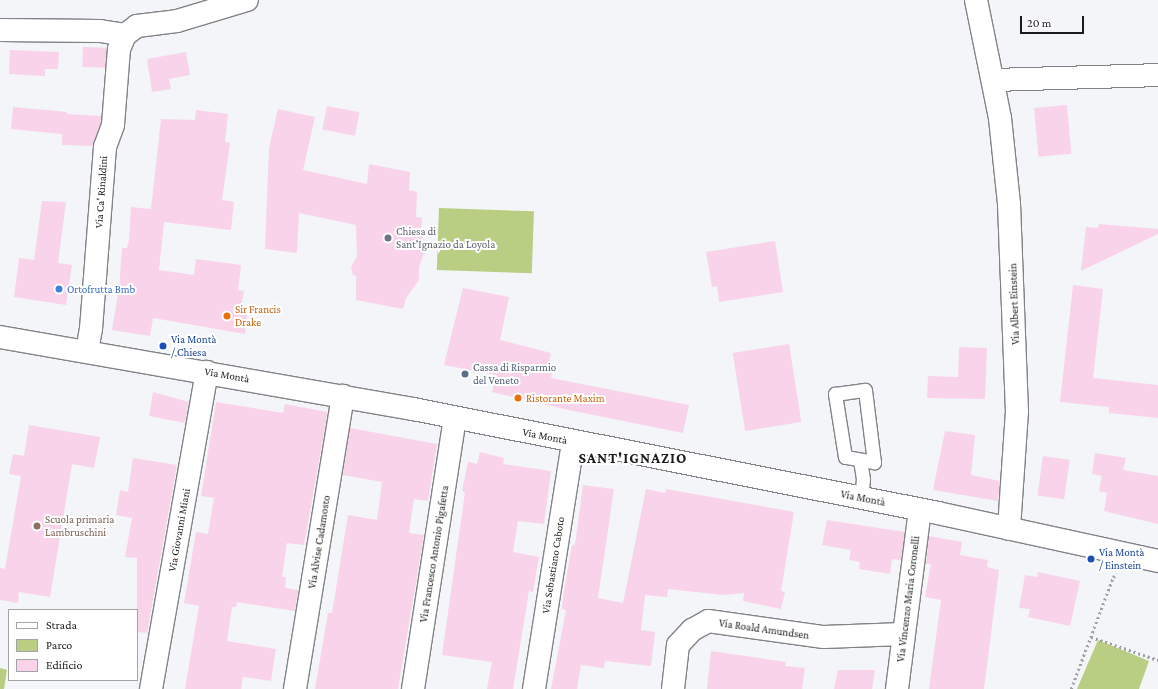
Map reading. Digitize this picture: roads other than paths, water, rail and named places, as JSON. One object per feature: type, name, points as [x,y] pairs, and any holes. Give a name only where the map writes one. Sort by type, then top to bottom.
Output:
[{"type":"street","points":[[0,30],[100,31],[125,34],[137,26],[177,21],[247,0]]},
{"type":"street","name":"Via Albert Einstein","points":[[976,0],[1000,118],[1010,204],[1017,411],[1009,529]]},
{"type":"street","name":"Via Ca' Rinaldini","points":[[87,351],[91,329],[105,147],[113,125],[119,49],[125,34]]},
{"type":"street","points":[[993,80],[1158,75]]},
{"type":"street","name":"Via Montà","points":[[0,337],[343,396],[861,498],[1158,561]]},
{"type":"street","name":"Via Giovanni Miani","points":[[152,689],[207,372]]},
{"type":"street","name":"Via Alvise Cadamosto","points":[[295,689],[343,396]]},
{"type":"street","name":"Via Francesco Antonio Pigafetta","points":[[413,689],[455,418]]},
{"type":"street","name":"Via Sebastiano Caboto","points":[[534,689],[573,442]]},
{"type":"street","name":"Via Vincenzo Maria Coronelli","points":[[897,689],[920,510]]},
{"type":"street","name":"Via Roald Amundsen","points":[[673,689],[678,645],[692,630],[708,622],[824,637],[903,634]]},
{"type":"lane","points":[[864,390],[874,462],[860,460],[845,456],[835,394],[864,390]]},
{"type":"lane","points":[[860,460],[863,479],[861,498]]},
{"type":"place","name":"Chiesa di Sant'Ignazio da Loyola","points":[[388,238]]},
{"type":"place","name":"Ortofrutta Bmb","points":[[59,289]]},
{"type":"place","name":"Sir Francis Drake","points":[[227,316]]},
{"type":"place","name":"Via Montà / Chiesa","points":[[163,346]]},
{"type":"place","name":"Cassa di Risparmio del Veneto","points":[[465,374]]},
{"type":"place","name":"Ristorante Maxim","points":[[518,398]]},
{"type":"place","name":"Scuola primaria Lambruschini","points":[[37,526]]},
{"type":"place","name":"Via Montà / Einstein","points":[[1091,559]]},
{"type":"district","name":"SANT'IGNAZIO","points":[[633,459]]}]
